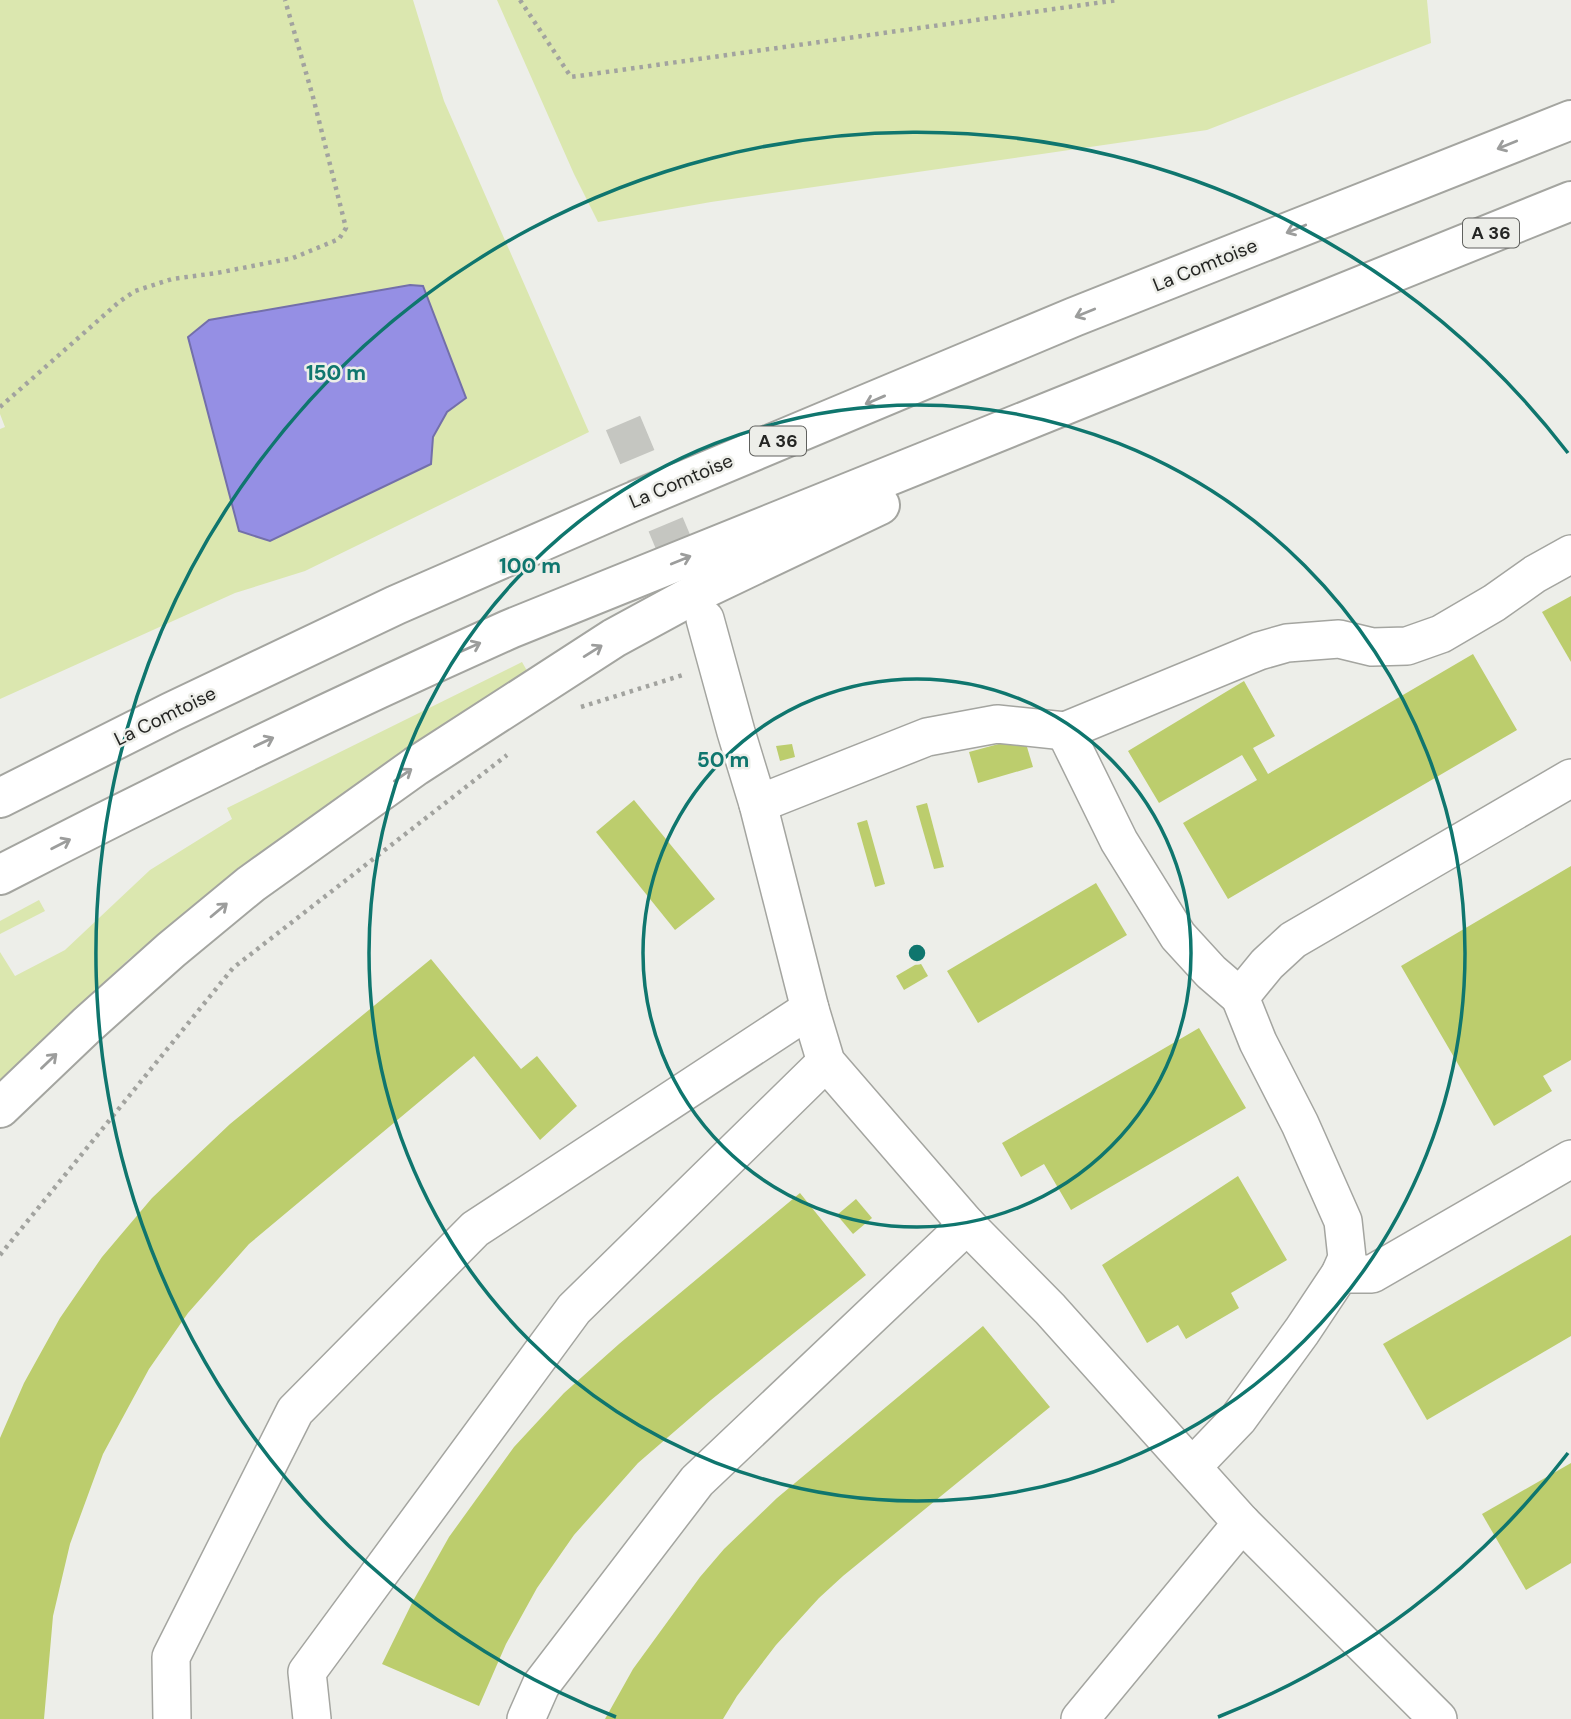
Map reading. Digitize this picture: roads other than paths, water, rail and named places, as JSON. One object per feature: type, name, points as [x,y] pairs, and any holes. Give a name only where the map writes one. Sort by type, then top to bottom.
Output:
[{"type":"highway","name":"La Comtoise","points":[[0,798],[171,712],[396,605],[630,503],[1074,317],[1571,120]]},
{"type":"highway","name":"A 36","points":[[0,875],[249,749],[510,629],[1571,201]]},
{"type":"highway","points":[[0,1108],[171,950],[251,884],[416,766],[614,638],[706,588],[1094,403],[1410,265]]},
{"type":"lane","points":[[758,804],[927,737],[997,724],[1065,731],[1287,643],[1339,639],[1371,647],[1407,646],[1441,634],[1571,554]]},
{"type":"lane","points":[[705,620],[758,804],[810,1009],[827,1062],[967,1225],[1050,1310],[1241,1523],[1438,1719]]},
{"type":"lane","points":[[1065,731],[1119,841],[1178,936],[1211,972],[1240,997],[1258,1042],[1300,1124],[1343,1221],[1347,1258],[1340,1274],[1238,1419],[1192,1468]]},
{"type":"lane","points":[[1240,997],[1267,964],[1293,940],[1571,778]]},
{"type":"lane","points":[[173,1719],[171,1657],[295,1411],[475,1229],[810,1009]]},
{"type":"lane","points":[[312,1719],[307,1672],[574,1309],[827,1062]]},
{"type":"lane","points":[[1340,1274],[1372,1274],[1571,1159]]},
{"type":"lane","points":[[526,1719],[541,1685],[697,1481],[967,1225]]},
{"type":"lane","points":[[1080,1719],[1241,1523]]},
{"type":"tunnel","points":[[623,423],[692,587]]}]
